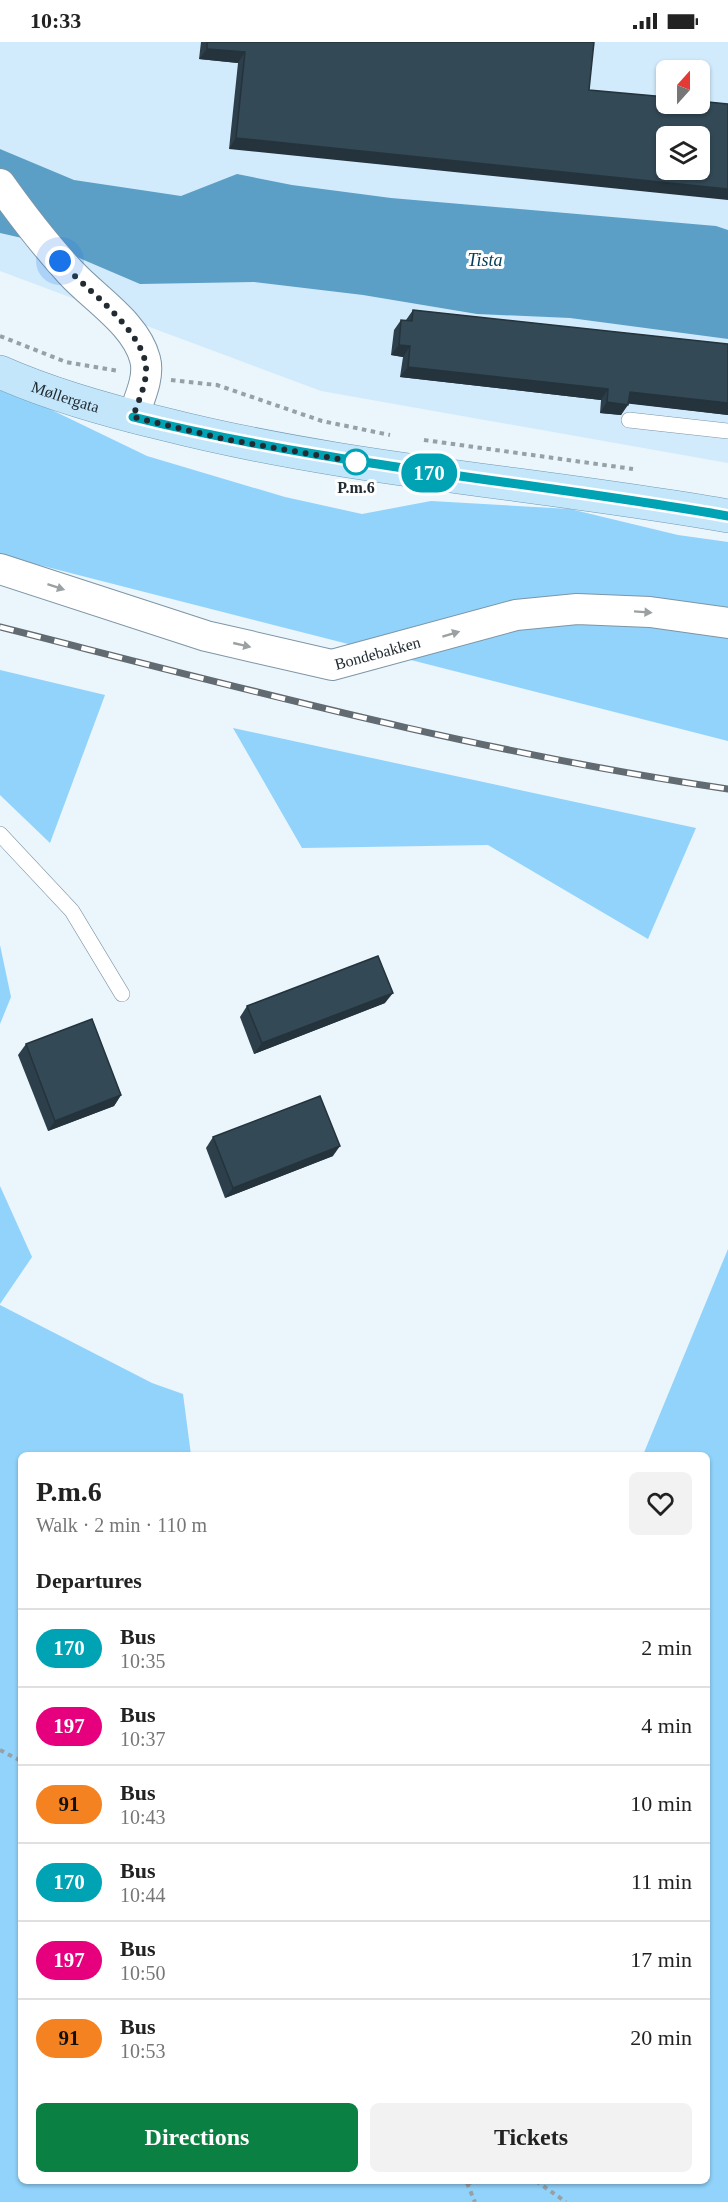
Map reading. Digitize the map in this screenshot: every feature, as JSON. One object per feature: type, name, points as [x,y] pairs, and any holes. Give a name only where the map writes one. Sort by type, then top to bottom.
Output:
[{"type":"main road","name":"Møllergata","points":[[0,372],[133,417],[204,434],[287,450],[728,516]]},
{"type":"street","points":[[0,184],[37,235],[72,274],[119,320],[141,348],[146,361],[145,377],[133,417]]},
{"type":"street","name":"Bondebakken","points":[[0,569],[206,636],[332,665],[516,615],[578,609],[650,612],[728,624]]},
{"type":"lane","points":[[629,420],[728,431]]},
{"type":"lane","points":[[0,834],[72,911],[122,994]]},
{"type":"path","points":[[0,336],[66,362],[145,377],[217,385],[322,421],[398,437]]},
{"type":"path","points":[[421,440],[640,470]]},
{"type":"path","points":[[0,1750],[18,1759]]},
{"type":"path","points":[[468,2184],[475,2202]]},
{"type":"path","points":[[540,2184],[566,2202]]},
{"type":"shaded area","points":[[0,42],[728,42],[728,463],[321,391],[0,271]]},
{"type":"shaded area","points":[[0,385],[147,456],[285,497],[362,514],[431,501],[570,509],[678,535],[728,542],[728,741],[0,555]]},
{"type":"shaded area","points":[[0,670],[105,695],[50,843],[0,795]]},
{"type":"shaded area","points":[[233,728],[696,828],[648,939],[488,845],[302,848]]},
{"type":"shaded area","points":[[0,945],[11,997],[0,1024]]},
{"type":"shaded area","points":[[0,1186],[32,1257],[0,1304]]},
{"type":"shaded area","points":[[728,1249],[728,2202],[0,2202],[0,1305],[152,1383],[183,1394],[191,1452],[18,1452],[18,2184],[710,2184],[710,1452],[644,1452]]},
{"type":"water","name":"Tista","points":[[0,149],[74,180],[181,196],[237,174],[292,185],[391,198],[716,226],[728,230],[728,339],[570,318],[477,314],[363,295],[254,282],[140,284],[44,243],[0,233]]},
{"type":"building","points":[[207,42],[594,42],[589,90],[656,96],[656,114],[710,114],[710,102],[728,104],[728,189],[236,138],[245,52],[207,49]]},
{"type":"building","points":[[413,310],[728,344],[728,403],[630,392],[628,405],[607,402],[608,389],[408,367],[410,346],[399,345],[401,320],[412,321]]},
{"type":"building","points":[[378,956],[393,993],[262,1043],[247,1006]]},
{"type":"building","points":[[92,1019],[121,1095],[55,1121],[26,1044]]},
{"type":"building","points":[[320,1096],[340,1146],[233,1188],[213,1137]]},
{"type":"railway","points":[[0,627],[271,696],[453,738],[544,757],[728,789]]},
{"type":"bus line","name":"170","points":[[133,417],[265,447],[398,469],[536,486],[728,516]]},
{"type":"place","name":"P.m.6","points":[[356,462]]},
{"type":"route","points":[[60,261],[119,320],[141,348],[147,370],[133,417],[224,439],[356,462]]}]
